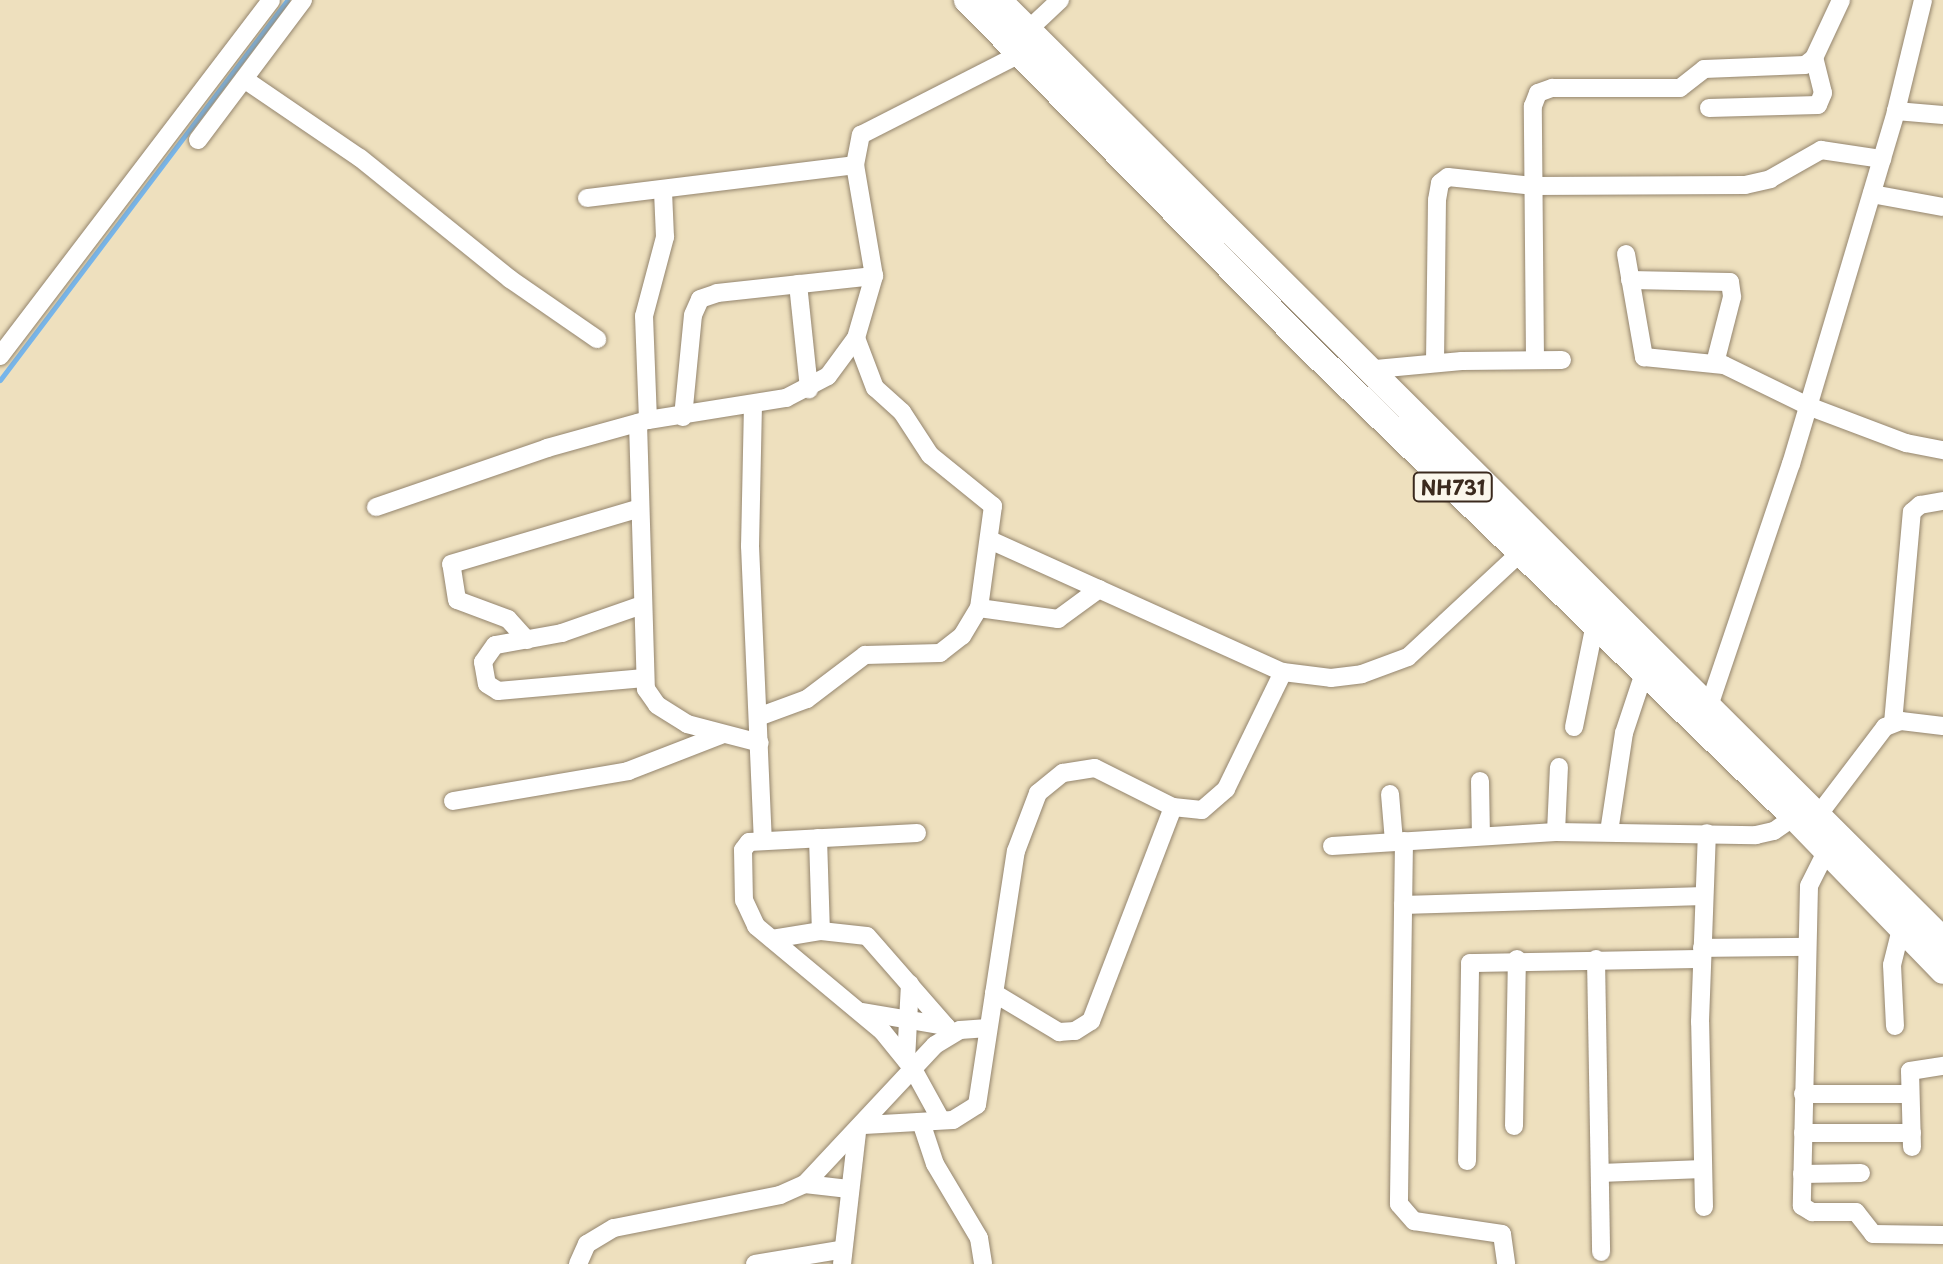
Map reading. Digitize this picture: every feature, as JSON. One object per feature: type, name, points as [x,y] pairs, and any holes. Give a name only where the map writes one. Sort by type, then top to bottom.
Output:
[{"type":"highway","name":"NH731","points":[[967,0],[1024,42],[1709,706],[1832,842],[1901,929],[1943,971]]},
{"type":"highway","name":"NH731","points":[[998,0],[1024,42],[1310,349],[1644,673],[1807,815]]},
{"type":"highway","name":"NH731","points":[[1832,842],[1943,940]]},
{"type":"street","points":[[0,356],[271,0]]},
{"type":"street","points":[[198,140],[303,0]]},
{"type":"street","points":[[376,507],[464,474],[643,422],[753,404],[809,389],[842,362],[856,338],[874,276],[855,165],[855,144],[869,128],[1024,42],[1060,0]]},
{"type":"street","points":[[1535,360],[1533,106],[1543,90],[1680,88],[1700,70],[1801,66],[1814,58],[1841,0]]},
{"type":"street","points":[[1709,706],[1808,406],[1896,111],[1923,0]]},
{"type":"street","points":[[1709,108],[1818,105],[1823,93],[1814,58]]},
{"type":"street","points":[[244,79],[360,158],[510,279],[597,339]]},
{"type":"street","points":[[1896,111],[1943,115]]},
{"type":"street","points":[[1435,363],[1440,183],[1452,176],[1533,186],[1745,185],[1770,179],[1821,150],[1882,159]]},
{"type":"street","points":[[587,198],[855,165]]},
{"type":"street","points":[[663,191],[665,237],[644,316],[640,508],[644,678],[650,697],[670,716],[760,743]]},
{"type":"street","points":[[1872,194],[1943,207]]},
{"type":"street","points":[[1626,254],[1644,357],[1715,363],[1808,406],[1906,443],[1943,450]]},
{"type":"street","points":[[683,417],[693,315],[700,299],[717,293],[874,276]]},
{"type":"street","points":[[1630,280],[1730,282],[1732,297],[1715,363]]},
{"type":"street","points":[[798,284],[809,389]]},
{"type":"street","points":[[758,717],[807,699],[865,655],[940,653],[968,629],[979,608],[990,540],[991,502],[930,455],[902,412],[871,382],[856,338]]},
{"type":"street","points":[[1365,370],[1435,363],[1562,360]]},
{"type":"street","points":[[753,404],[750,546],[763,841]]},
{"type":"street","points":[[1893,723],[1912,512],[1920,505],[1943,501]]},
{"type":"street","points":[[527,640],[508,619],[457,600],[451,564],[640,508]]},
{"type":"street","points":[[990,540],[1283,672],[1308,677],[1362,674],[1408,657],[1520,553]]},
{"type":"street","points":[[979,608],[1058,619],[1099,589]]},
{"type":"street","points":[[642,605],[486,651],[484,675],[493,690],[644,678]]},
{"type":"street","points":[[1574,727],[1595,624]]},
{"type":"street","points":[[861,1129],[963,1117],[977,1105],[1016,851],[1038,793],[1063,773],[1095,768],[1173,807],[1202,810],[1226,789],[1283,672]]},
{"type":"street","points":[[1609,832],[1624,733],[1644,673]]},
{"type":"street","points":[[1332,846],[1556,832],[1767,833],[1807,815],[1879,733],[1893,723],[1943,726]]},
{"type":"street","points":[[453,801],[628,771],[724,734]]},
{"type":"street","points":[[1556,832],[1559,767]]},
{"type":"street","points":[[1480,781],[1481,836]]},
{"type":"street","points":[[1390,794],[1399,841],[1403,905],[1399,1204],[1414,1221],[1502,1234],[1506,1264]]},
{"type":"street","points":[[994,993],[1059,1032],[1075,1031],[1091,1021],[1173,807]]},
{"type":"street","points":[[917,833],[763,841],[743,847],[744,900],[750,917],[772,939],[860,1012],[909,1064],[941,1120]]},
{"type":"street","points":[[1704,1207],[1702,953],[1707,833]]},
{"type":"street","points":[[818,838],[821,931]]},
{"type":"street","points":[[1832,842],[1811,877],[1806,947],[1802,1203],[1807,1211],[1856,1212],[1873,1234],[1943,1235]]},
{"type":"street","points":[[1403,905],[1704,896]]},
{"type":"street","points":[[1895,1026],[1892,965],[1901,929]]},
{"type":"street","points":[[772,939],[821,931],[867,936],[949,1029]]},
{"type":"street","points":[[1467,1161],[1469,966],[1476,959],[1596,959],[1806,947]]},
{"type":"street","points":[[1514,1126],[1517,959]]},
{"type":"street","points":[[1596,959],[1601,1252]]},
{"type":"street","points":[[909,1064],[910,984]]},
{"type":"street","points":[[860,1012],[949,1029],[988,1028]]},
{"type":"street","points":[[578,1264],[587,1244],[614,1228],[780,1195],[805,1184],[861,1129],[909,1064],[949,1029]]},
{"type":"street","points":[[1803,1133],[1912,1140],[1912,1069],[1943,1066]]},
{"type":"street","points":[[1803,1094],[1910,1094]]},
{"type":"street","points":[[921,1122],[935,1164],[979,1238],[983,1264]]},
{"type":"street","points":[[763,1263],[841,1257],[849,1189],[861,1129]]},
{"type":"street","points":[[1600,1173],[1703,1169]]},
{"type":"street","points":[[1802,1174],[1861,1173]]},
{"type":"street","points":[[805,1184],[849,1189]]},
{"type":"waterway","points":[[0,380],[287,0]]}]
